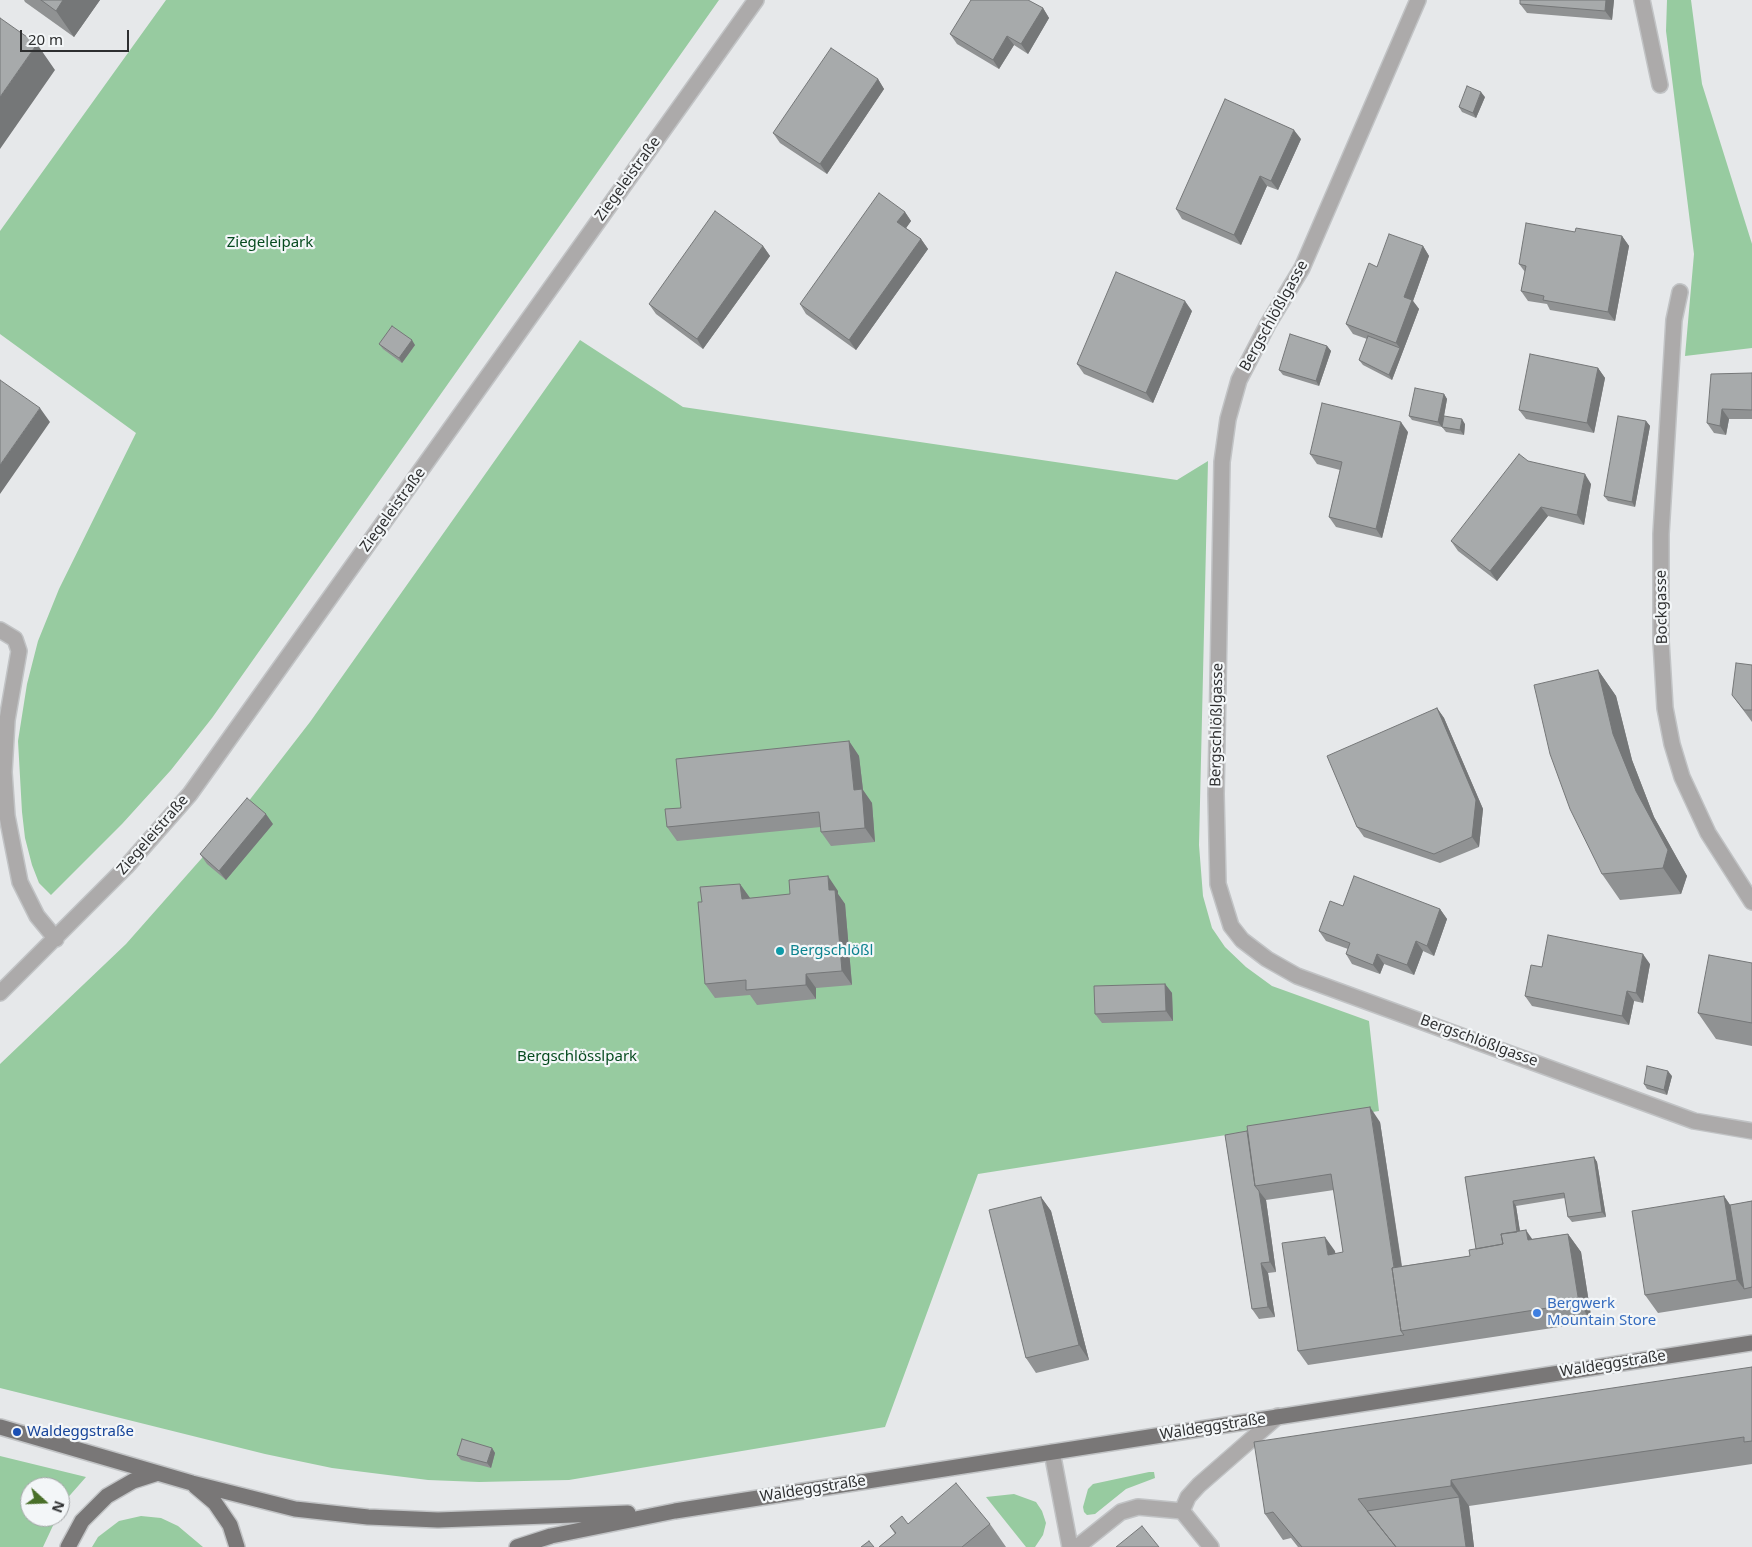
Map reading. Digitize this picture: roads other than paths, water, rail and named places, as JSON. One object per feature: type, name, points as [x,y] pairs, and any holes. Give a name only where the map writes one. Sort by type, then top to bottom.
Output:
[{"type":"main road","name":"Waldeggstraße","points":[[517,1547],[551,1536],[675,1511],[1752,1343]]},
{"type":"main road","name":"Waldeggstraße","points":[[0,1427],[192,1484],[295,1509],[368,1517],[438,1520],[675,1511]]},
{"type":"main road","points":[[68,1547],[82,1521],[107,1496],[134,1481],[158,1473]]},
{"type":"main road","points":[[192,1484],[215,1503],[230,1525],[237,1547]]},
{"type":"street","name":"Ziegeleistraße","points":[[0,993],[126,868],[190,794],[756,0]]},
{"type":"street","name":"Bergschlößlgasse","points":[[1418,0],[1302,268],[1268,324],[1239,380],[1228,419],[1222,462],[1216,794],[1218,884],[1231,926],[1242,940],[1267,959],[1297,976],[1694,1121],[1752,1131]]},
{"type":"street","points":[[1642,0],[1660,85]]},
{"type":"street","name":"Bockgasse","points":[[1680,292],[1674,320],[1661,534],[1661,641],[1665,708],[1672,744],[1682,777],[1708,832],[1752,902]]},
{"type":"street","points":[[0,630],[14,639],[19,651],[7,720],[4,772],[7,816],[20,882],[37,916],[56,939]]},
{"type":"street","points":[[1182,1511],[1188,1497],[1199,1485],[1278,1416]]},
{"type":"street","points":[[1052,1452],[1070,1547]]},
{"type":"street","points":[[1077,1547],[1122,1512],[1138,1507],[1182,1511],[1211,1547]]},
{"type":"place","name":"Bergschlößl","points":[[780,951]]},
{"type":"place","name":"Bergwerk Mountain Store","points":[[1537,1313]]},
{"type":"place","name":"Waldeggstraße","points":[[17,1432]]},
{"type":"park label","name":"Ziegeleipark","points":[[270,243]]},
{"type":"park label","name":"Bergschlösslpark","points":[[577,1057]]}]
